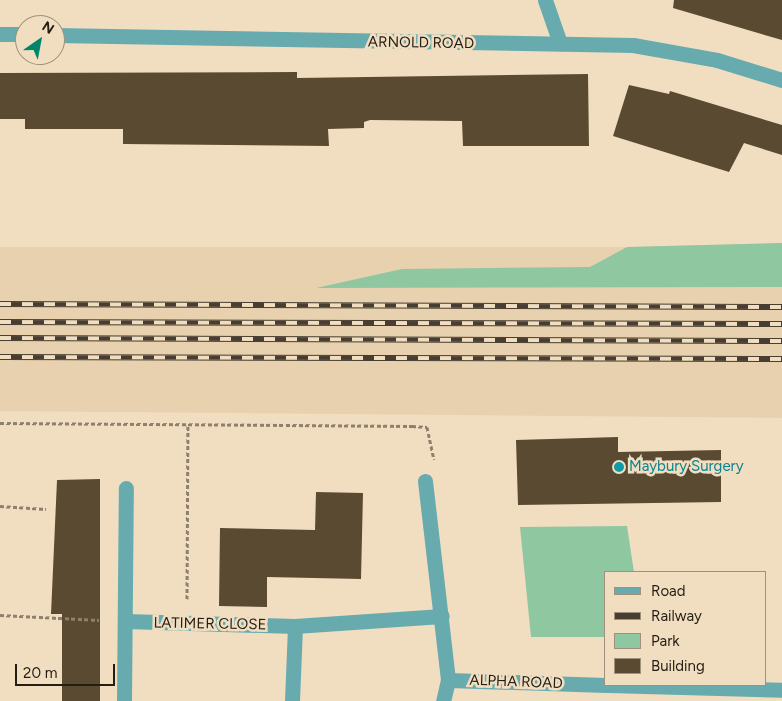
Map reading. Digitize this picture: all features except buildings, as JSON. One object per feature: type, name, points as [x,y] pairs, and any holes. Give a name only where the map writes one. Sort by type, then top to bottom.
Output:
[{"type":"street","points":[[545,0],[560,43]]},
{"type":"street","points":[[0,34],[15,34]]},
{"type":"street","name":"ARNOLD ROAD","points":[[65,35],[633,45],[717,60],[782,80]]},
{"type":"street","points":[[425,482],[448,680]]},
{"type":"street","points":[[124,701],[126,488]]},
{"type":"street","name":"LATIMER CLOSE","points":[[125,621],[187,625],[295,626],[442,616]]},
{"type":"street","points":[[292,701],[295,626]]},
{"type":"street","name":"ALPHA ROAD","points":[[443,701],[448,680],[604,685]]},
{"type":"street","name":"ALPHA ROAD","points":[[642,686],[782,690]]},
{"type":"path","points":[[0,423],[427,427],[438,478],[425,482]]},
{"type":"path","points":[[187,625],[188,425]]},
{"type":"path","points":[[0,506],[46,509]]},
{"type":"path","points":[[0,615],[125,621]]},
{"type":"shaded area","points":[[782,243],[782,418],[0,411],[0,247],[627,247]]},
{"type":"green space","points":[[782,243],[782,287],[316,288],[402,269],[590,267],[627,247]]},
{"type":"green space","points":[[627,526],[634,571],[604,571],[604,637],[531,637],[520,527]]},
{"type":"railway","points":[[0,304],[782,307]]},
{"type":"railway","points":[[0,322],[782,324]]},
{"type":"railway","points":[[0,338],[782,341]]},
{"type":"railway","points":[[0,357],[782,359]]},
{"type":"place","name":"Maybury Surgery","points":[[619,467]]}]
